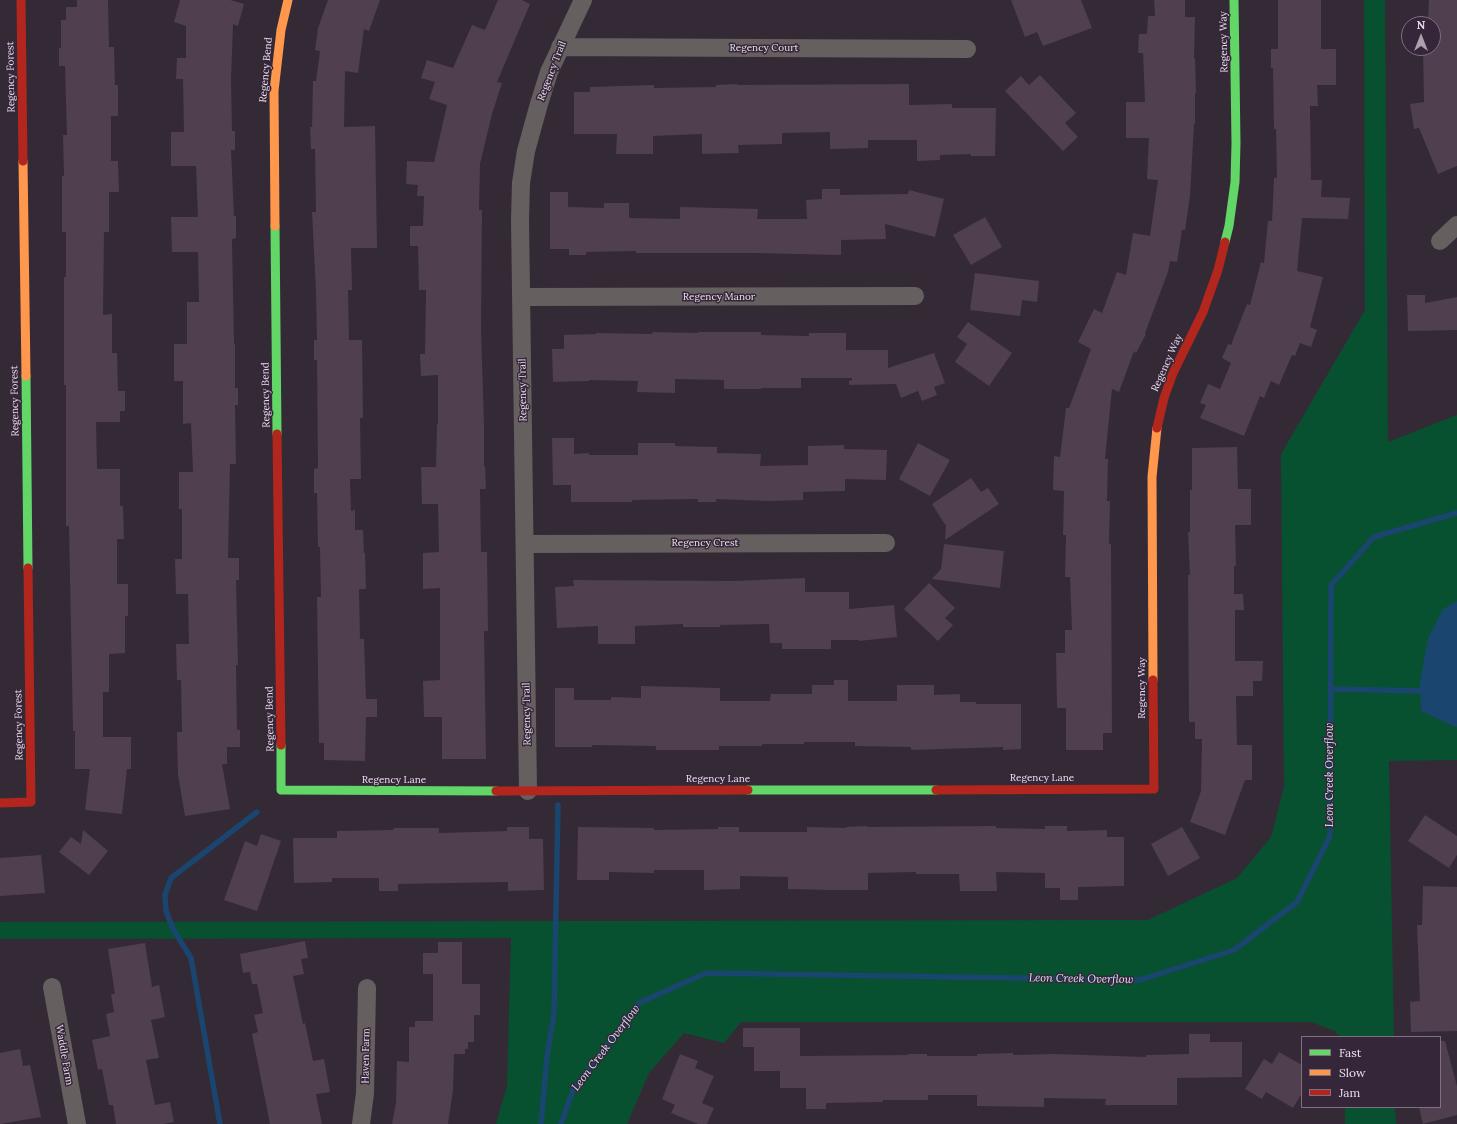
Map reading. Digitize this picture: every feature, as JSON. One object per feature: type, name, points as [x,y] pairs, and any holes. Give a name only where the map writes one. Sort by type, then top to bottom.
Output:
[{"type":"street","name":"Regency Forest","points":[[0,803],[31,802],[21,0]]},
{"type":"street","name":"Regency Bend","points":[[281,790],[274,91],[281,30],[288,0]]},
{"type":"street","name":"Regency Trail","points":[[528,791],[520,220],[521,184],[526,151],[549,72],[583,0]]},
{"type":"street","name":"Regency Way","points":[[1154,789],[1152,477],[1157,424],[1173,373],[1203,312],[1218,270],[1229,226],[1235,182],[1236,143],[1234,0]]},
{"type":"street","name":"Regency Court","points":[[560,47],[967,49]]},
{"type":"street","points":[[1440,242],[1457,225]]},
{"type":"street","name":"Regency Manor","points":[[522,297],[915,296]]},
{"type":"street","name":"Regency Crest","points":[[525,544],[886,543]]},
{"type":"street","name":"Regency Lane","points":[[281,790],[528,791],[1154,789]]},
{"type":"street","name":"Waddle Farm","points":[[52,987],[77,1124]]},
{"type":"street","name":"Haven Farm","points":[[361,1124],[365,1093],[367,988]]},
{"type":"green space","points":[[1364,0],[1385,0],[1388,442],[1457,415],[1457,760],[1389,761],[1394,1036],[1338,1036],[1335,1031],[1311,1022],[741,1022],[724,1043],[684,1033],[649,1073],[627,1124],[496,1124],[507,1086],[511,938],[0,939],[0,922],[1148,920],[1237,878],[1271,837],[1284,787],[1281,454],[1365,310]]},
{"type":"green space","points":[[1345,1108],[1395,1108],[1396,1124],[1345,1124]]},
{"type":"water","points":[[1457,601],[1457,727],[1421,711],[1420,682],[1428,639],[1443,609]]},
{"type":"building","points":[[77,0],[108,0],[109,47],[114,47],[115,85],[118,85],[118,116],[111,116],[111,161],[118,161],[119,192],[109,192],[109,232],[104,232],[103,315],[112,314],[112,353],[117,353],[118,391],[125,391],[125,411],[120,411],[120,422],[96,422],[97,469],[120,469],[120,506],[123,506],[124,539],[117,539],[117,584],[128,584],[128,616],[125,616],[125,653],[109,654],[109,692],[103,692],[103,737],[131,737],[131,769],[127,769],[122,814],[85,810],[90,769],[75,769],[69,526],[66,526],[64,277],[66,277],[66,232],[62,232],[62,176],[64,176],[63,135],[67,135],[65,66],[59,66],[59,48],[61,48],[61,20],[66,20],[66,7],[77,7]]},
{"type":"building","points":[[180,0],[230,0],[244,4],[238,26],[233,24],[231,80],[232,131],[235,131],[235,150],[231,150],[234,216],[236,216],[236,238],[232,239],[235,388],[238,388],[238,405],[235,405],[236,464],[230,464],[228,558],[239,558],[239,580],[236,580],[238,665],[236,665],[237,730],[240,730],[240,747],[227,747],[227,764],[222,764],[230,809],[185,816],[178,775],[177,732],[182,732],[181,680],[177,680],[176,644],[189,644],[188,594],[176,594],[175,559],[182,559],[182,509],[179,509],[179,472],[193,472],[191,423],[183,424],[183,381],[174,381],[174,344],[187,344],[187,302],[199,302],[198,252],[172,252],[171,217],[198,217],[196,166],[171,166],[171,132],[184,132],[183,79],[176,79],[177,58],[186,58],[186,26],[174,22]]},
{"type":"building","points":[[328,0],[380,0],[369,31],[364,29],[358,73],[345,71],[344,127],[375,126],[377,248],[351,248],[352,290],[348,290],[349,340],[362,340],[363,418],[360,418],[361,479],[350,479],[351,511],[355,510],[355,530],[363,530],[365,553],[366,589],[359,589],[360,639],[364,639],[366,699],[377,699],[377,717],[366,717],[365,761],[324,760],[324,743],[319,743],[317,597],[321,597],[317,493],[314,493],[314,469],[318,468],[317,360],[314,360],[314,340],[317,340],[316,291],[312,212],[316,212],[315,149],[311,149],[310,127],[312,127],[313,81],[316,81],[320,51],[315,50],[318,28]]},
{"type":"building","points":[[498,0],[522,0],[530,4],[497,82],[502,83],[492,114],[480,164],[479,210],[482,210],[481,330],[484,466],[486,489],[480,489],[481,552],[487,552],[488,631],[484,631],[486,759],[442,759],[442,717],[424,717],[423,681],[440,680],[440,588],[423,589],[423,553],[439,552],[438,504],[422,504],[421,467],[436,467],[438,375],[421,376],[420,354],[425,354],[426,290],[419,290],[418,246],[410,246],[410,226],[423,226],[424,196],[417,196],[418,185],[406,184],[407,161],[434,162],[447,105],[429,99],[435,82],[421,78],[427,60],[453,68],[472,25],[485,30]]},
{"type":"building","points":[[1011,0],[1081,0],[1092,28],[1043,46],[1037,32],[1025,37]]},
{"type":"building","points":[[1154,0],[1185,0],[1185,17],[1195,17],[1194,58],[1196,93],[1190,196],[1185,230],[1182,230],[1177,262],[1170,261],[1168,272],[1145,333],[1146,334],[1136,353],[1134,351],[1119,392],[1112,389],[1105,459],[1108,459],[1107,501],[1110,501],[1109,544],[1111,544],[1112,733],[1103,733],[1103,750],[1066,750],[1066,708],[1057,708],[1056,653],[1065,653],[1065,630],[1072,630],[1070,577],[1065,577],[1066,535],[1063,535],[1064,491],[1053,490],[1054,456],[1060,457],[1066,408],[1069,408],[1091,349],[1078,342],[1094,309],[1102,313],[1117,272],[1126,275],[1133,233],[1150,236],[1158,180],[1147,179],[1149,138],[1126,138],[1126,102],[1145,102],[1143,53],[1138,53],[1139,34],[1147,34],[1148,16],[1155,16]]},
{"type":"building","points":[[1278,0],[1321,0],[1321,49],[1336,49],[1336,85],[1317,85],[1318,106],[1310,106],[1311,180],[1322,180],[1321,197],[1350,198],[1348,219],[1302,218],[1297,271],[1323,277],[1310,327],[1317,330],[1311,347],[1300,343],[1295,356],[1292,355],[1279,385],[1271,381],[1264,398],[1260,396],[1244,436],[1200,418],[1206,405],[1200,403],[1208,384],[1220,389],[1231,363],[1222,358],[1228,344],[1231,345],[1247,304],[1250,305],[1261,262],[1264,263],[1268,221],[1272,221],[1274,178],[1277,178],[1276,129],[1274,129],[1273,68],[1271,68],[1271,49],[1278,49]]},
{"type":"building","points":[[1429,0],[1457,0],[1457,166],[1438,174],[1419,128],[1414,129],[1410,104],[1424,102],[1423,56],[1441,56],[1441,16],[1428,16]]},
{"type":"building","points":[[1040,75],[1076,113],[1065,123],[1078,137],[1063,151],[1005,91],[1021,76],[1029,85]]},
{"type":"building","points":[[909,84],[909,105],[952,104],[952,108],[996,108],[995,156],[971,156],[971,154],[940,155],[940,160],[917,161],[917,140],[868,140],[868,148],[830,149],[830,132],[782,133],[782,144],[738,145],[739,153],[702,154],[702,134],[653,136],[653,154],[616,154],[617,134],[574,134],[574,92],[590,92],[590,87],[654,85],[654,88],[716,87],[716,85]]},
{"type":"building","points":[[822,189],[840,189],[840,195],[908,194],[909,190],[944,199],[935,237],[885,224],[886,239],[841,240],[841,255],[636,253],[636,251],[586,252],[586,255],[569,255],[569,249],[550,249],[550,192],[568,192],[568,207],[604,208],[604,203],[629,203],[629,218],[680,219],[680,207],[758,209],[757,219],[807,219],[806,200],[822,199]]},
{"type":"building","points":[[985,217],[1002,247],[971,265],[953,235]]},
{"type":"building","points":[[975,273],[1039,281],[1037,302],[1022,300],[1020,316],[970,310]]},
{"type":"building","points":[[1407,295],[1425,295],[1425,303],[1457,297],[1457,330],[1408,331]]},
{"type":"building","points":[[968,322],[1012,353],[989,386],[955,362],[967,344],[957,337]]},
{"type":"building","points":[[653,332],[761,332],[761,335],[809,336],[809,333],[846,333],[846,350],[888,350],[888,368],[934,353],[945,383],[934,387],[937,395],[922,401],[918,391],[901,398],[896,384],[849,385],[849,381],[852,380],[852,378],[801,378],[801,388],[761,389],[724,389],[724,380],[675,379],[675,393],[637,392],[638,381],[589,380],[553,382],[552,349],[564,349],[564,335],[596,333],[652,334]]},
{"type":"building","points":[[552,438],[574,438],[574,454],[589,453],[589,455],[638,455],[638,443],[675,443],[675,446],[717,447],[717,453],[761,454],[760,466],[808,465],[808,446],[844,445],[844,449],[887,450],[886,480],[845,479],[845,491],[803,492],[803,500],[768,501],[716,499],[716,502],[698,502],[698,499],[632,500],[632,502],[571,502],[571,485],[553,485]]},
{"type":"building","points":[[918,443],[950,460],[930,496],[899,479]]},
{"type":"building","points":[[1237,447],[1238,489],[1251,489],[1251,525],[1235,525],[1236,566],[1234,566],[1234,594],[1243,594],[1244,610],[1235,610],[1235,661],[1263,661],[1262,681],[1253,681],[1253,696],[1236,696],[1237,745],[1252,745],[1252,780],[1245,780],[1225,835],[1190,822],[1201,791],[1202,739],[1195,739],[1195,722],[1189,722],[1188,575],[1190,575],[1188,532],[1190,532],[1190,490],[1192,490],[1192,448]]},
{"type":"building","points":[[971,478],[981,492],[988,488],[999,504],[945,540],[946,526],[932,504]]},
{"type":"building","points":[[944,544],[1004,551],[1000,588],[932,579],[941,569]]},
{"type":"building","points":[[805,578],[805,592],[849,592],[849,609],[894,605],[897,637],[859,641],[831,640],[831,649],[782,649],[782,643],[770,643],[769,624],[720,625],[720,627],[683,627],[683,624],[635,626],[635,644],[598,644],[598,626],[557,628],[555,587],[574,586],[573,580],[734,581]]},
{"type":"building","points":[[929,583],[955,608],[945,618],[953,625],[938,641],[904,609]]},
{"type":"building","points":[[834,680],[848,680],[848,701],[897,701],[897,685],[934,685],[934,695],[960,694],[960,702],[976,702],[976,704],[1021,704],[1021,749],[1003,750],[1003,747],[911,750],[911,747],[855,746],[855,742],[804,742],[804,744],[762,744],[762,746],[719,746],[719,750],[656,750],[656,746],[592,745],[592,747],[555,747],[555,688],[574,688],[574,700],[611,700],[611,697],[641,698],[641,686],[720,688],[720,701],[770,701],[771,694],[812,694],[812,685],[834,685]]},
{"type":"building","points":[[1425,815],[1457,836],[1457,855],[1449,868],[1408,841]]},
{"type":"building","points":[[867,826],[996,826],[996,828],[1045,829],[1045,826],[1067,826],[1067,831],[1107,830],[1107,837],[1124,837],[1124,886],[1078,887],[1078,900],[1060,900],[1060,888],[1045,888],[1045,873],[996,872],[997,891],[960,891],[959,874],[916,874],[916,872],[868,873],[868,890],[788,889],[788,877],[740,876],[740,889],[704,890],[704,870],[654,870],[654,873],[609,872],[609,880],[577,880],[578,827],[654,828],[654,830],[718,829],[718,827],[739,827],[739,832],[807,832],[807,827],[846,828]]},
{"type":"building","points":[[507,827],[529,827],[529,839],[543,839],[544,890],[508,891],[508,882],[398,884],[398,891],[379,891],[379,878],[332,878],[332,882],[294,883],[293,838],[337,838],[337,831],[393,830],[394,828],[439,828],[439,833],[507,831]]},
{"type":"building","points":[[1182,827],[1200,858],[1168,876],[1151,844]]},
{"type":"building","points":[[83,830],[108,851],[89,875],[59,852],[71,837],[81,844]]},
{"type":"building","points":[[261,834],[281,841],[257,911],[224,900],[245,841],[257,846]]},
{"type":"building","points":[[41,855],[45,893],[0,896],[0,858]]},
{"type":"building","points":[[1423,886],[1457,887],[1457,1031],[1411,1032],[1410,1002],[1420,1001],[1417,925],[1422,925]]},
{"type":"building","points":[[305,941],[308,958],[301,959],[304,974],[293,976],[303,1024],[305,1023],[313,1061],[324,1059],[330,1092],[316,1094],[322,1124],[270,1124],[252,1034],[258,1032],[254,1015],[263,1013],[257,984],[252,984],[250,972],[243,973],[240,954]]},
{"type":"building","points":[[438,942],[462,942],[462,984],[480,984],[480,1015],[474,1015],[474,1042],[468,1042],[468,1049],[465,1049],[465,1054],[454,1054],[453,1090],[448,1124],[392,1124],[396,1103],[397,1061],[409,1062],[409,1027],[415,1027],[415,1021],[433,1021],[433,974],[423,974],[423,953],[438,953]]},
{"type":"building","points":[[145,943],[152,987],[159,985],[165,1017],[151,1020],[159,1058],[146,1060],[155,1105],[170,1102],[174,1122],[163,1124],[116,1124],[113,1105],[109,1105],[102,1069],[98,1070],[92,1040],[110,1036],[106,1014],[114,1012],[111,994],[115,994],[108,949]]},
{"type":"building","points":[[743,1028],[800,1028],[800,1056],[927,1054],[927,1056],[977,1056],[977,1054],[1013,1053],[1013,1055],[1055,1054],[1146,1057],[1146,1055],[1189,1054],[1189,1034],[1210,1034],[1210,1042],[1242,1042],[1242,1077],[1177,1078],[1177,1105],[1105,1105],[1106,1099],[1044,1098],[1044,1107],[977,1106],[977,1095],[928,1095],[928,1100],[883,1100],[883,1102],[826,1103],[826,1109],[806,1109],[806,1088],[780,1088],[780,1071],[754,1071],[754,1047],[743,1047]]},
{"type":"building","points":[[1441,1041],[1445,1041],[1457,1086],[1457,1115],[1423,1124],[1419,1108],[1441,1108]]},
{"type":"building","points":[[20,1049],[23,1066],[30,1065],[41,1117],[0,1124],[0,1053]]},
{"type":"building","points":[[1279,1052],[1301,1064],[1301,1095],[1293,1108],[1266,1092],[1262,1099],[1245,1089],[1264,1059],[1272,1064]]},
{"type":"building","points":[[680,1054],[698,1061],[695,1068],[714,1076],[702,1103],[714,1108],[707,1124],[698,1124],[671,1113],[675,1105],[662,1099]]},
{"type":"waterway","name":"Leon Creek Overflow","points":[[561,1124],[573,1090],[639,1003],[706,973],[1140,980],[1234,950],[1297,902],[1330,836],[1331,585],[1374,537],[1457,513]]},
{"type":"waterway","points":[[1331,689],[1427,691]]},
{"type":"waterway","points":[[541,1124],[547,1057],[554,1013],[558,805]]},
{"type":"waterway","points":[[220,1124],[191,958],[173,929],[166,911],[165,895],[171,878],[257,812]]},
{"type":"traffic: fast","points":[[1225,242],[1229,226],[1235,182],[1236,143],[1234,0]]},
{"type":"traffic: fast","points":[[275,226],[277,434]]},
{"type":"traffic: fast","points":[[26,376],[28,568]]},
{"type":"traffic: fast","points":[[281,745],[281,790],[496,791]]},
{"type":"traffic: fast","points":[[748,790],[936,790]]},
{"type":"traffic: slow","points":[[275,226],[274,91],[281,30],[288,0]]},
{"type":"traffic: slow","points":[[23,161],[26,376]]},
{"type":"traffic: slow","points":[[1153,680],[1152,477],[1157,428]]},
{"type":"traffic: jam","points":[[21,0],[23,161]]},
{"type":"traffic: jam","points":[[1157,428],[1164,398],[1173,373],[1203,312],[1218,270],[1225,242]]},
{"type":"traffic: jam","points":[[277,434],[281,745]]},
{"type":"traffic: jam","points":[[0,803],[31,802],[28,568]]},
{"type":"traffic: jam","points":[[936,790],[1154,789],[1153,680]]},
{"type":"traffic: jam","points":[[496,791],[748,790]]}]
